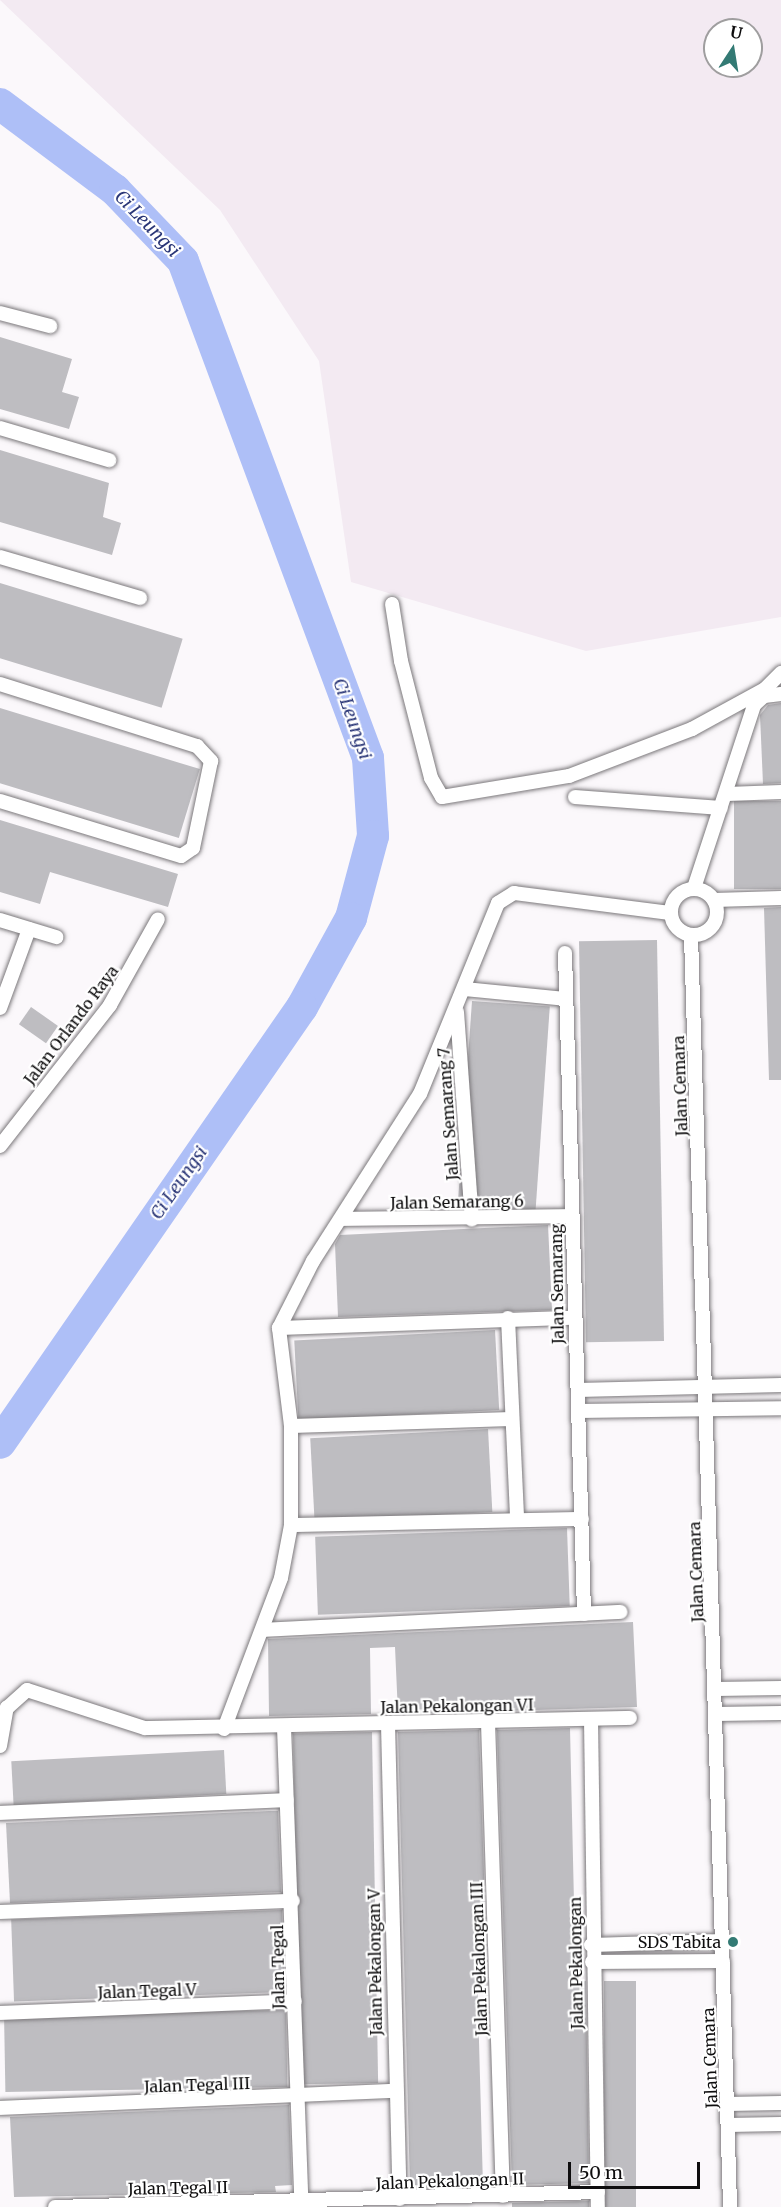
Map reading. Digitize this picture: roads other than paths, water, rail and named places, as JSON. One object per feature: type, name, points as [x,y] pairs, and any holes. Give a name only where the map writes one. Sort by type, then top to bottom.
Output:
[{"type":"street","points":[[0,313],[50,326]]},
{"type":"street","points":[[0,428],[109,460]]},
{"type":"street","points":[[0,557],[140,598]]},
{"type":"street","points":[[392,604],[400,661],[431,778],[442,797],[569,776],[692,729],[765,689],[781,673]]},
{"type":"street","points":[[0,684],[197,746],[211,761],[193,849],[181,856],[0,801]]},
{"type":"street","points":[[714,900],[715,923],[691,936],[674,924],[670,913],[673,900],[694,888],[727,794],[754,705],[764,696],[781,693]]},
{"type":"street","points":[[727,794],[781,792]]},
{"type":"street","points":[[575,797],[721,808]]},
{"type":"street","points":[[694,888],[714,900],[781,898]]},
{"type":"street","points":[[224,1729],[281,1578],[291,1525],[291,1426],[279,1328],[342,1219],[420,1094],[498,903],[508,894],[670,913]]},
{"type":"street","name":"Jalan Orlando Raya","points":[[0,1146],[110,1005],[158,919]]},
{"type":"street","points":[[0,920],[56,937]]},
{"type":"street","points":[[0,1008],[29,929]]},
{"type":"street","name":"Jalan Cemara","points":[[691,936],[716,1689],[730,2207]]},
{"type":"street","name":"Jalan Semarang","points":[[565,953],[572,1216],[572,1318],[578,1390],[584,1614]]},
{"type":"street","points":[[464,989],[566,999]]},
{"type":"street","name":"Jalan Semarang 7","points":[[457,1007],[472,1219]]},
{"type":"street","name":"Jalan Semarang 6","points":[[342,1219],[572,1216]]},
{"type":"street","points":[[279,1328],[508,1318],[572,1318]]},
{"type":"street","points":[[508,1318],[516,1518]]},
{"type":"street","points":[[578,1390],[781,1385]]},
{"type":"street","points":[[578,1411],[781,1408]]},
{"type":"street","points":[[291,1426],[512,1419]]},
{"type":"street","points":[[291,1525],[516,1518],[582,1519]]},
{"type":"street","points":[[263,1630],[621,1612]]},
{"type":"street","points":[[716,1689],[781,1688]]},
{"type":"street","name":"Jalan Pekalongan VI","points":[[0,1746],[7,1708],[27,1690],[145,1728],[224,1729],[630,1718]]},
{"type":"street","points":[[716,1714],[781,1713]]},
{"type":"street","name":"Jalan Pekalongan","points":[[591,1719],[591,1945],[598,2207]]},
{"type":"street","name":"Jalan Pekalongan III","points":[[488,1722],[503,2196]]},
{"type":"street","name":"Jalan Pekalongan V","points":[[388,1724],[394,2091],[400,2199]]},
{"type":"street","name":"Jalan Tegal","points":[[284,1727],[293,1901],[297,2098],[302,2204]]},
{"type":"street","points":[[0,1813],[287,1800]]},
{"type":"street","points":[[0,1912],[293,1901]]},
{"type":"street","points":[[591,1945],[723,1941]]},
{"type":"street","points":[[592,1962],[723,1961]]},
{"type":"street","name":"Jalan Tegal V","points":[[0,2013],[295,2001]]},
{"type":"street","name":"Jalan Tegal III","points":[[0,2108],[297,2098],[394,2091]]},
{"type":"street","points":[[728,2104],[781,2103]]},
{"type":"street","points":[[728,2125],[781,2124]]},
{"type":"street","name":"Jalan Pekalongan II","points":[[302,2204],[598,2192]]},
{"type":"street","name":"Jalan Tegal II","points":[[55,2207],[302,2204]]},
{"type":"waterway","name":"Ci Leungsi","points":[[0,104],[115,190],[183,261],[368,758],[373,836],[351,918],[302,1007],[0,1443]]},
{"type":"place","name":"SDS Tabita","points":[[733,1942]]}]
